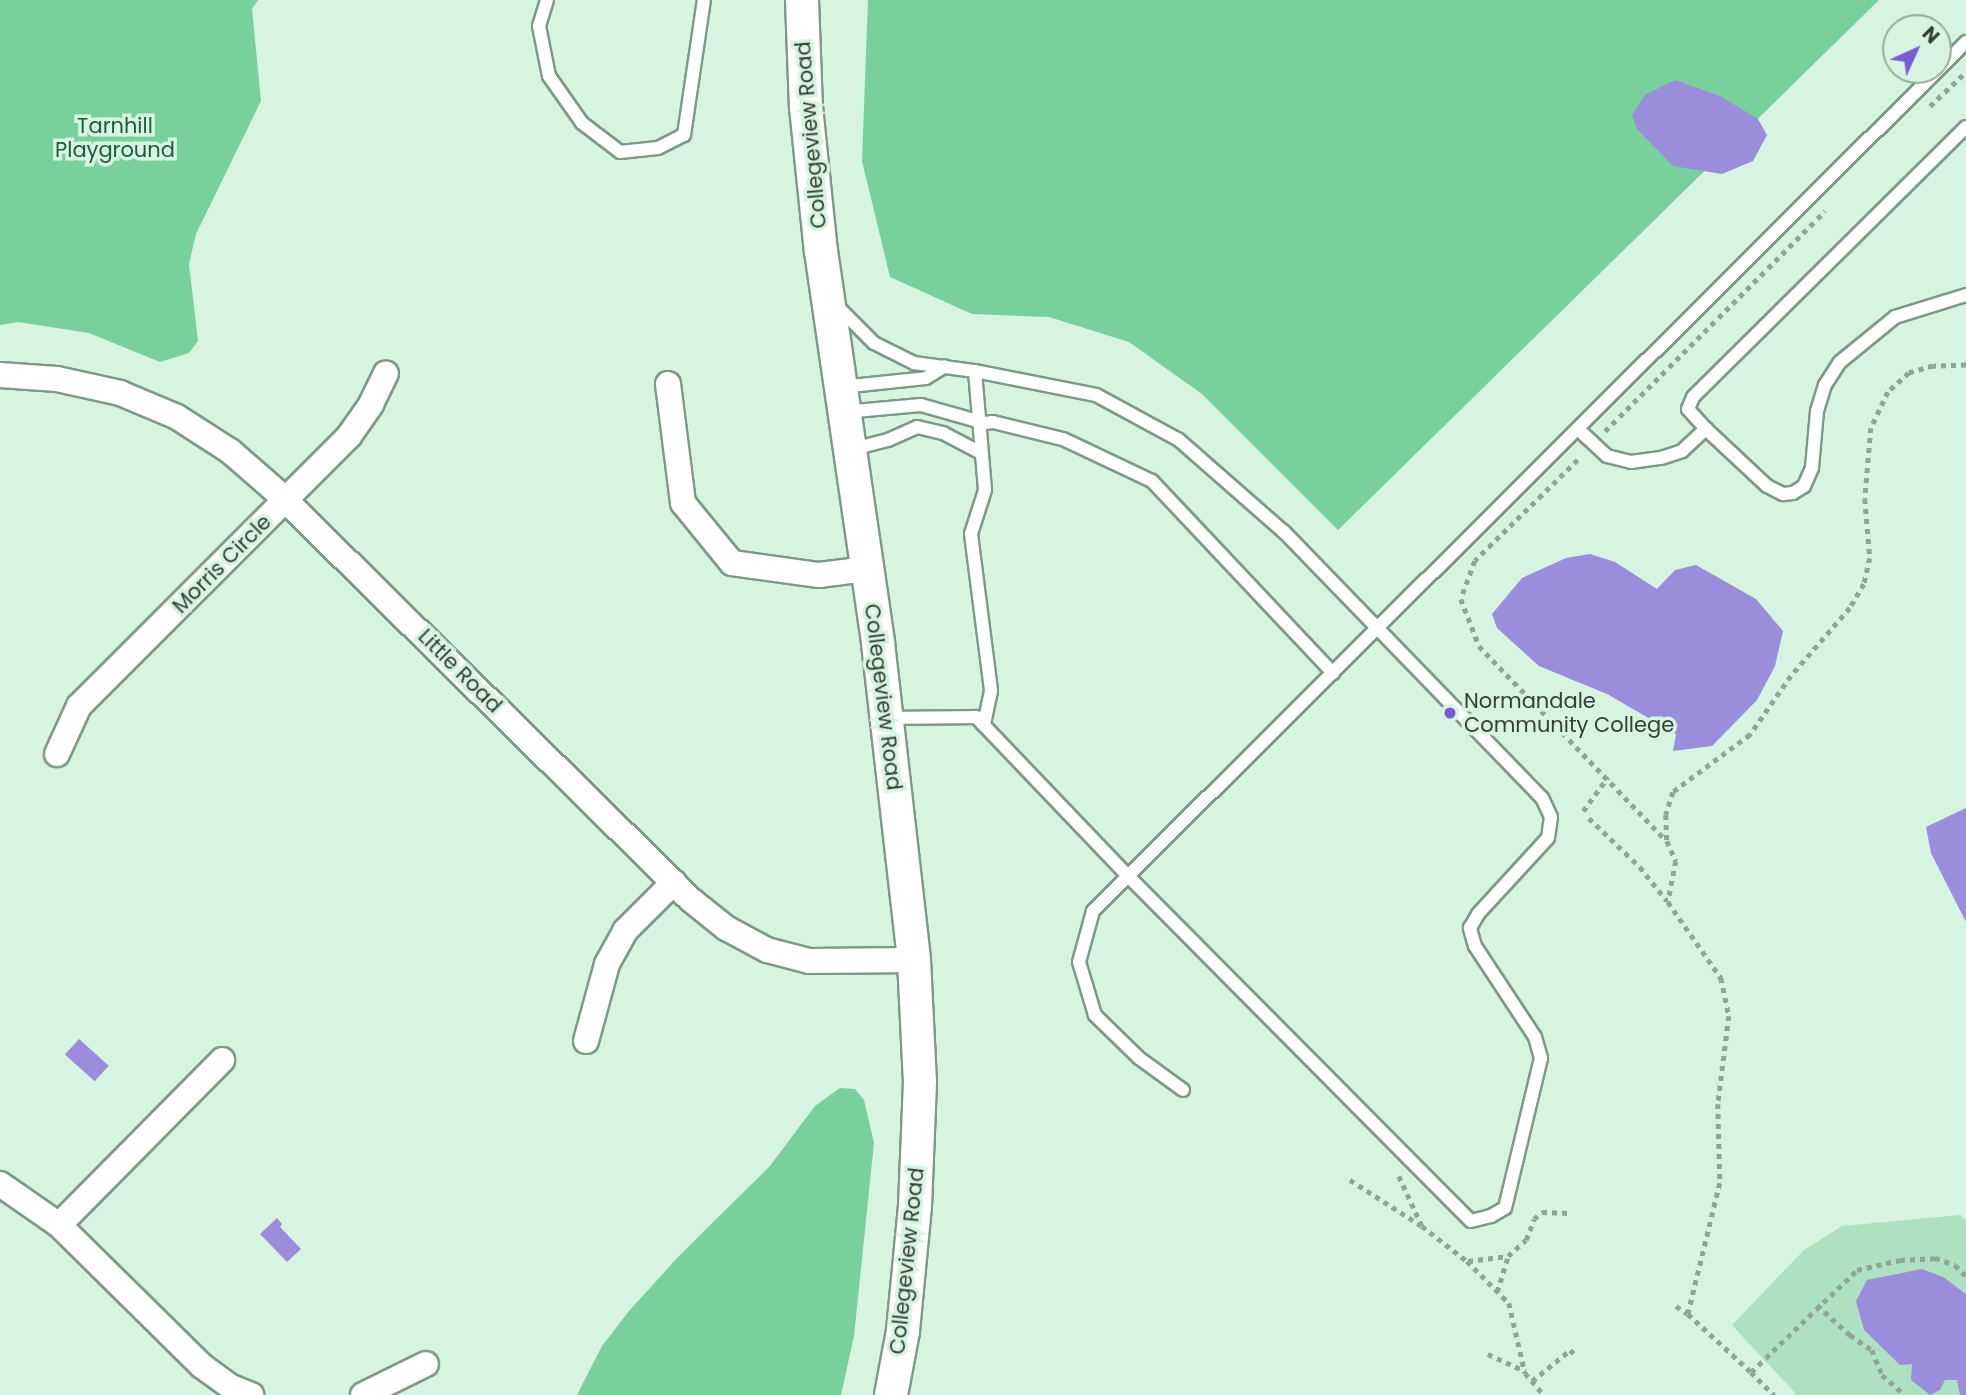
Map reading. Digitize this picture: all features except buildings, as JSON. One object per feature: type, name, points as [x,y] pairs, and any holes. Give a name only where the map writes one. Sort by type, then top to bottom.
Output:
[{"type":"street","name":"Collegeview Road","points":[[802,0],[806,107],[827,297],[887,718],[914,960],[920,1082],[915,1206],[903,1331],[891,1395]]},
{"type":"street","name":"Morris Circle","points":[[57,754],[79,706],[349,436],[371,404],[386,373]]},
{"type":"street","name":"Little Road","points":[[0,375],[57,379],[108,390],[177,416],[230,450],[286,500],[674,882],[726,928],[767,950],[809,961],[914,960]]},
{"type":"street","points":[[668,384],[684,503],[732,563],[819,575],[866,569]]},
{"type":"street","points":[[586,1041],[607,964],[625,931],[674,882]]},
{"type":"street","points":[[59,1225],[222,1060]]},
{"type":"street","points":[[0,1184],[59,1225],[202,1366],[231,1387],[251,1395]]},
{"type":"street","points":[[363,1395],[426,1364]]},
{"type":"lane","points":[[547,0],[539,26],[548,75],[582,123],[620,152],[658,148],[684,135],[704,0]]},
{"type":"lane","points":[[1183,1090],[1139,1058],[1095,1015],[1079,962],[1093,911],[1966,42]]},
{"type":"lane","points":[[1963,137],[1692,397],[1688,409],[1767,486],[1783,494],[1793,493],[1804,486],[1812,468],[1818,411],[1825,385],[1840,362],[1895,317],[1966,295]]},
{"type":"lane","points":[[827,297],[874,343],[914,363],[975,371],[1096,395],[1179,440],[1284,532],[1542,798],[1550,817],[1548,838],[1478,914],[1470,928],[1475,946],[1535,1037],[1542,1058],[1505,1208],[1491,1216],[1471,1221],[1128,876],[976,717],[887,718]]},
{"type":"lane","points":[[842,399],[926,378],[945,366]]},
{"type":"lane","points":[[975,371],[977,421],[985,490],[971,534],[990,662],[991,700],[984,725]]},
{"type":"lane","points":[[842,399],[921,405],[977,421],[1063,439],[1152,481],[1333,673]]},
{"type":"lane","points":[[849,450],[888,440],[917,427],[943,433],[981,453]]},
{"type":"lane","points":[[1578,430],[1607,456],[1631,462],[1661,458],[1682,451],[1706,429]]},
{"type":"path","points":[[1926,110],[1966,72]]},
{"type":"path","points":[[1605,431],[1830,205]]},
{"type":"path","points":[[1667,841],[1666,815],[1673,792],[1750,735],[1791,676],[1850,608],[1864,584],[1870,558],[1865,499],[1871,428],[1888,392],[1909,373],[1933,366],[1966,365]]},
{"type":"path","points":[[1578,460],[1475,561],[1461,599],[1479,646],[1667,841],[1676,861],[1668,902]]},
{"type":"path","points":[[1583,811],[1608,777]]},
{"type":"path","points":[[1589,818],[1640,867],[1668,902],[1721,978],[1729,1016],[1718,1104],[1720,1183],[1688,1314]]},
{"type":"path","points":[[1398,1173],[1422,1226]]},
{"type":"path","points":[[1350,1180],[1422,1226],[1467,1261],[1509,1303],[1525,1371],[1544,1395]]},
{"type":"path","points":[[1497,1292],[1508,1256],[1526,1240],[1534,1219],[1542,1212],[1569,1213]]},
{"type":"path","points":[[1467,1261],[1508,1256]]},
{"type":"path","points":[[1751,1372],[1857,1270],[1900,1259],[1935,1258],[1955,1265],[1966,1276]]},
{"type":"path","points":[[1676,1306],[1688,1314],[1774,1395]]},
{"type":"path","points":[[1817,1306],[1872,1350],[1882,1375],[1905,1395]]},
{"type":"path","points":[[1532,1381],[1570,1350],[1577,1356]]},
{"type":"path","points":[[1488,1354],[1525,1371]]},
{"type":"green space","name":"Tarnhill Playground","points":[[0,0],[258,0],[252,9],[261,101],[196,234],[189,264],[198,341],[189,353],[160,362],[89,333],[18,322],[0,325]]},
{"type":"green space","points":[[868,0],[1879,0],[1338,530],[1202,394],[1129,342],[1049,317],[972,314],[890,277],[862,161]]},
{"type":"green space","points":[[840,1088],[855,1089],[864,1100],[874,1143],[854,1336],[841,1395],[577,1395],[602,1346],[629,1311],[679,1256],[770,1166],[815,1106]]},
{"type":"green space","points":[[1960,1215],[1966,1220],[1966,1395],[1797,1395],[1732,1325],[1804,1250],[1842,1226]]},
{"type":"shaded area","points":[[1675,80],[1720,96],[1758,119],[1767,135],[1753,161],[1722,174],[1673,166],[1637,129],[1632,115],[1645,95]]},
{"type":"shaded area","points":[[1590,554],[1615,562],[1657,589],[1675,570],[1696,565],[1756,599],[1783,631],[1775,666],[1757,700],[1712,746],[1673,751],[1676,734],[1607,694],[1539,666],[1497,628],[1492,614],[1522,578],[1566,558]]},
{"type":"shaded area","points":[[1966,808],[1966,922],[1931,853],[1926,827]]},
{"type":"shaded area","points":[[79,1039],[109,1066],[95,1081],[65,1055]]},
{"type":"shaded area","points":[[277,1218],[282,1224],[280,1227],[301,1249],[287,1262],[260,1234]]},
{"type":"shaded area","points":[[1922,1269],[1943,1277],[1966,1294],[1966,1395],[1960,1395],[1957,1380],[1945,1380],[1940,1390],[1930,1395],[1911,1380],[1912,1364],[1900,1365],[1864,1330],[1856,1301],[1867,1280]]},
{"type":"place","name":"Normandale Community College","points":[[1450,713]]}]
